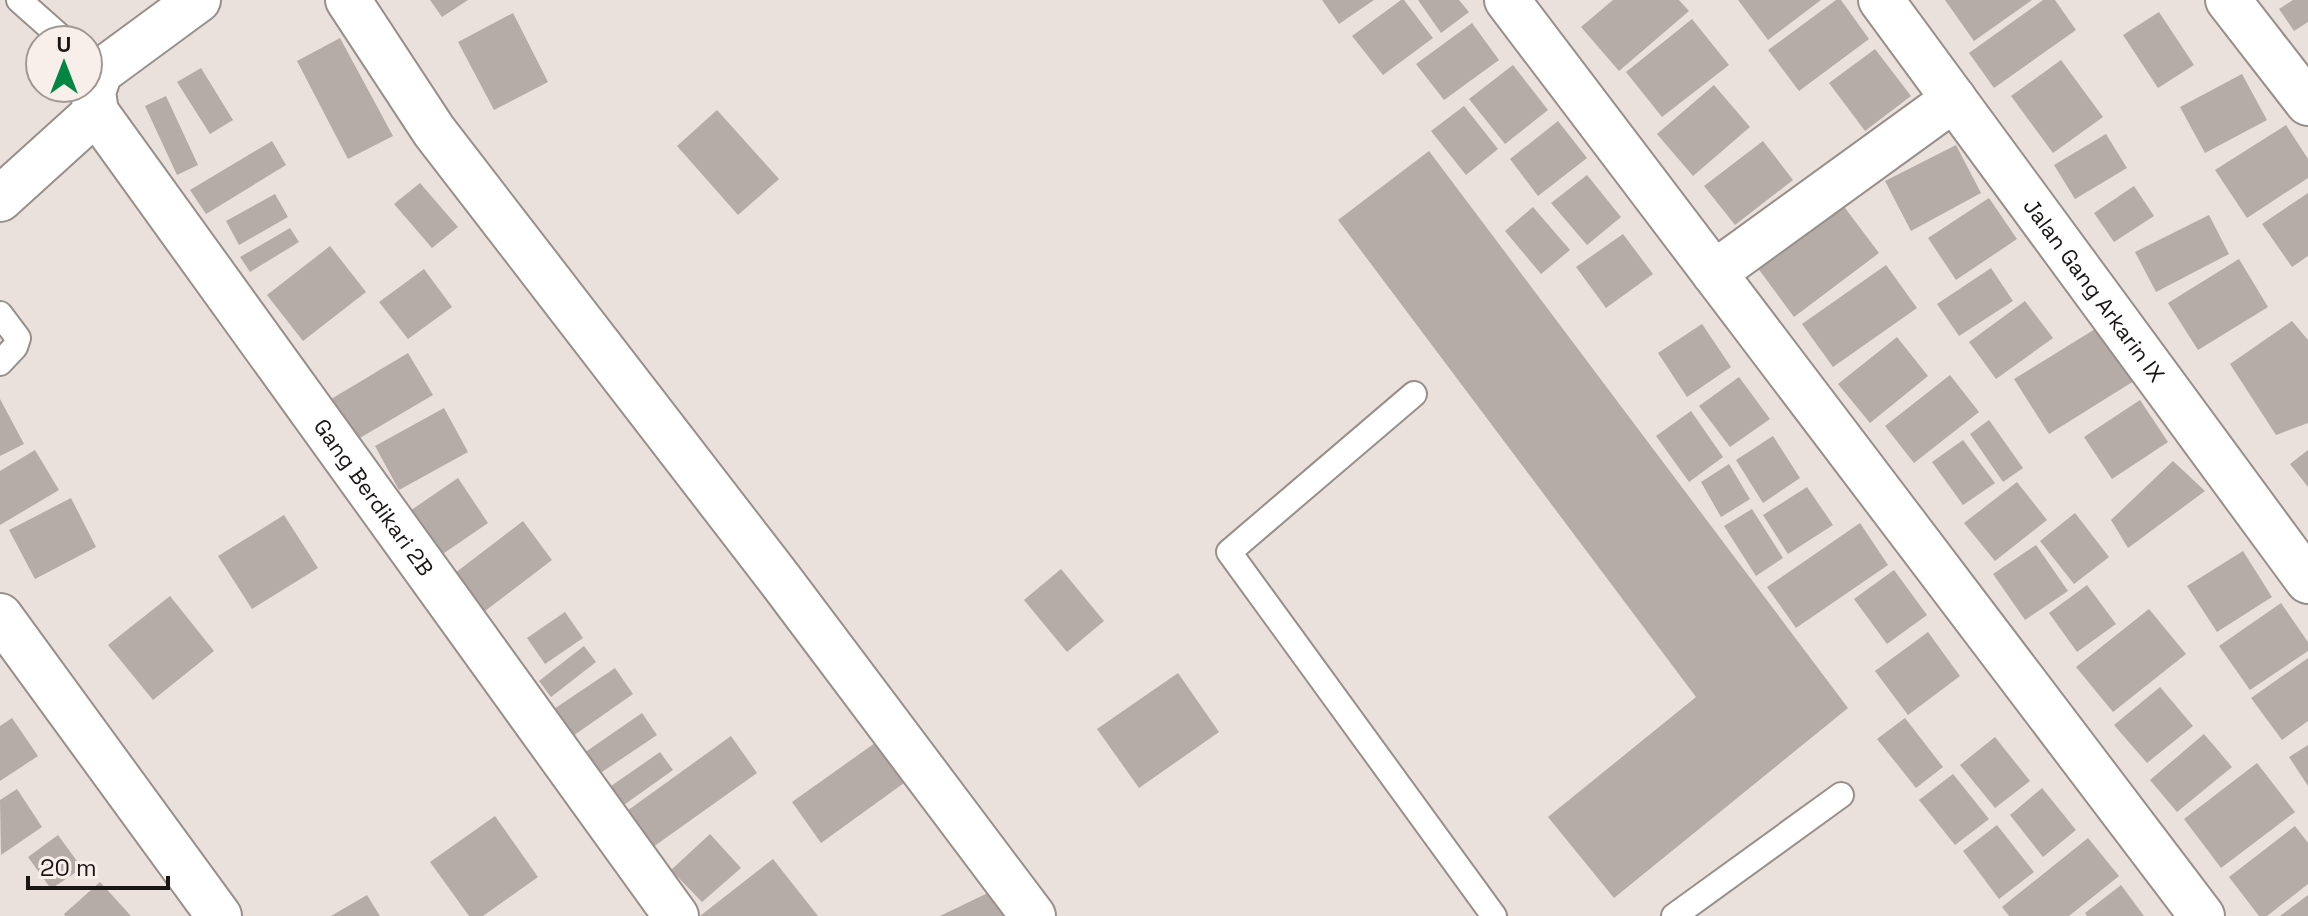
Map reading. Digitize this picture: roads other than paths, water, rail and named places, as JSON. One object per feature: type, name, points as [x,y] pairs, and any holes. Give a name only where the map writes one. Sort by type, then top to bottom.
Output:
[{"type":"street","points":[[104,75],[198,0]]},
{"type":"street","points":[[348,0],[434,131],[778,577],[1033,916]]},
{"type":"street","points":[[1507,0],[2202,916]]},
{"type":"street","name":"Jalan Gang Arkarin IX","points":[[1881,0],[2308,581]]},
{"type":"street","points":[[2228,0],[2308,103]]},
{"type":"street","name":"Gang Berdikari 2B","points":[[104,95],[676,916]]},
{"type":"street","points":[[1714,273],[1954,99]]},
{"type":"street","points":[[0,199],[77,104]]},
{"type":"street","points":[[0,616],[219,916]]},
{"type":"lane","points":[[19,0],[46,24]]},
{"type":"lane","points":[[0,314],[18,338],[15,347],[0,363]]},
{"type":"lane","points":[[1414,394],[1229,552],[1494,916]]},
{"type":"lane","points":[[1674,916],[1841,795]]}]
